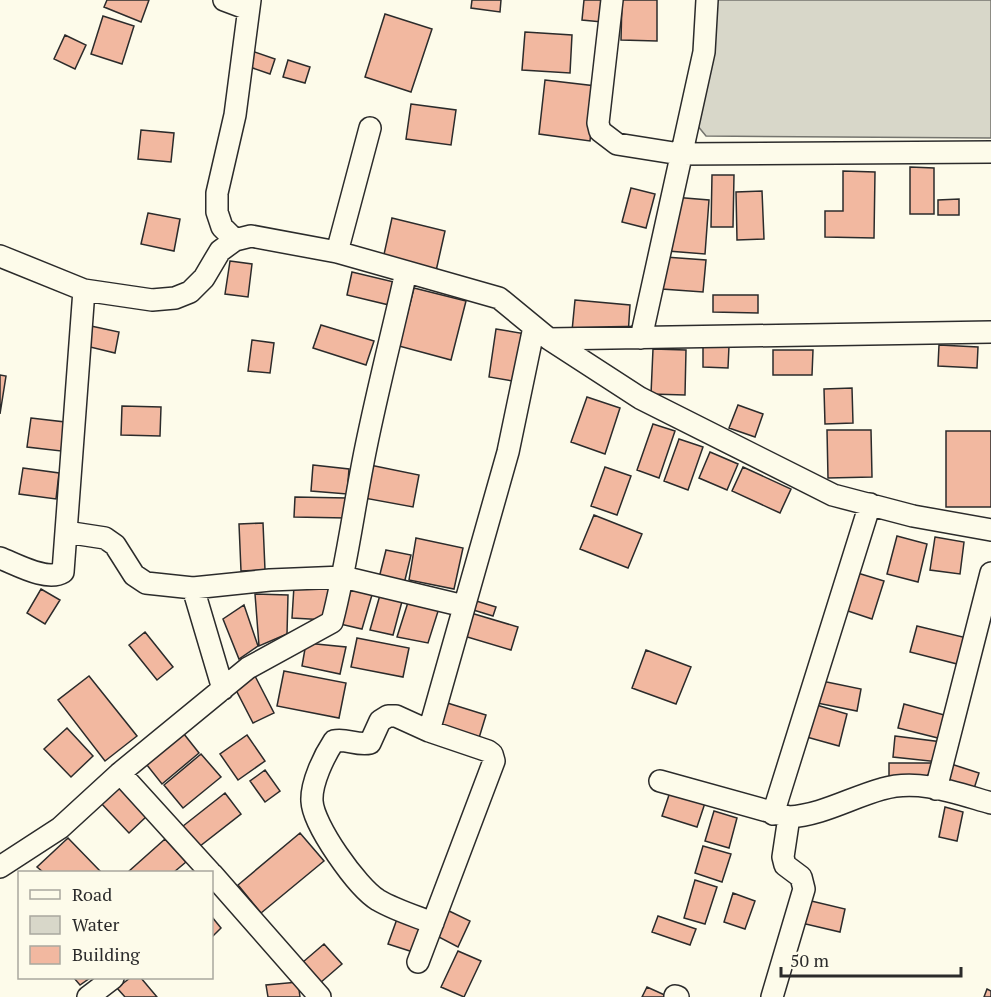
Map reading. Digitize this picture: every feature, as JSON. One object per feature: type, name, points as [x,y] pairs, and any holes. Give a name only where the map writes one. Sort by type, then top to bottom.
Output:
[{"type":"street","points":[[224,0],[249,5],[236,115],[217,193],[217,212],[222,227],[235,240]]},
{"type":"street","points":[[612,0],[597,113],[600,131],[617,144],[680,154],[991,152]]},
{"type":"street","points":[[641,338],[704,52],[707,0]]},
{"type":"street","points":[[337,252],[370,128]]},
{"type":"street","points":[[0,256],[84,290],[152,300],[175,298],[190,292],[220,251],[235,240],[251,236],[337,252],[499,298],[542,333],[640,398],[833,495],[913,516],[991,530]]},
{"type":"street","points":[[0,867],[60,828],[120,773],[249,668],[332,622],[344,577],[345,555],[367,443],[406,272]]},
{"type":"street","points":[[0,558],[56,576],[63,572],[84,290]]},
{"type":"street","points":[[542,333],[641,338],[991,332]]},
{"type":"street","points":[[429,731],[542,333]]},
{"type":"street","points":[[772,997],[804,889],[801,877],[785,865],[781,815],[870,504]]},
{"type":"street","points":[[66,532],[105,538],[115,545],[135,575],[146,583],[193,588],[344,577],[464,606]]},
{"type":"street","points":[[936,789],[991,573]]},
{"type":"street","points":[[193,588],[223,689]]},
{"type":"street","points":[[418,962],[433,923],[494,761],[492,754],[488,751],[429,731],[396,716],[388,716],[380,722],[370,743],[362,744],[340,739],[334,741],[313,789],[312,803],[329,841],[361,886],[377,899],[433,923]]},
{"type":"street","points":[[120,773],[205,871]]},
{"type":"street","points":[[660,781],[781,815],[807,816],[882,788],[902,785],[936,789],[991,802]]},
{"type":"street","points":[[213,880],[320,997]]},
{"type":"street","points":[[88,997],[112,979]]},
{"type":"water","points":[[717,0],[991,0],[991,138],[706,136],[697,125]]},
{"type":"building","points":[[107,0],[149,0],[141,22],[104,7]]},
{"type":"building","points":[[472,0],[501,0],[500,12],[471,8]]},
{"type":"building","points":[[584,0],[604,0],[602,22],[582,20]]},
{"type":"building","points":[[622,0],[657,0],[657,41],[621,40]]},
{"type":"building","points":[[385,14],[432,29],[411,92],[365,77]]},
{"type":"building","points":[[103,16],[134,26],[122,64],[91,54]]},
{"type":"building","points":[[525,32],[572,35],[570,73],[522,70]]},
{"type":"building","points":[[65,35],[86,45],[75,69],[54,59]]},
{"type":"building","points":[[252,51],[275,59],[270,74],[247,66]]},
{"type":"building","points":[[288,60],[310,67],[305,83],[283,77]]},
{"type":"building","points":[[545,80],[596,86],[590,141],[539,134]]},
{"type":"building","points":[[411,104],[456,110],[451,145],[406,139]]},
{"type":"building","points":[[141,130],[174,133],[171,162],[138,159]]},
{"type":"building","points":[[910,167],[934,168],[934,214],[910,214]]},
{"type":"building","points":[[843,171],[875,172],[874,238],[825,237],[825,211],[843,211]]},
{"type":"building","points":[[712,175],[734,175],[733,227],[711,227]]},
{"type":"building","points":[[631,188],[655,194],[646,228],[622,222]]},
{"type":"building","points":[[762,191],[764,239],[737,240],[736,192]]},
{"type":"building","points":[[673,197],[709,200],[705,254],[668,251]]},
{"type":"building","points":[[959,199],[959,215],[938,215],[938,200]]},
{"type":"building","points":[[148,213],[180,219],[174,251],[141,244]]},
{"type":"building","points":[[392,218],[445,231],[436,271],[383,259]]},
{"type":"building","points":[[665,257],[706,260],[703,292],[662,289]]},
{"type":"building","points":[[230,261],[252,264],[248,297],[225,294]]},
{"type":"building","points":[[352,272],[394,282],[389,305],[347,295]]},
{"type":"building","points":[[414,288],[466,301],[451,360],[399,346]]},
{"type":"building","points":[[713,295],[758,295],[758,313],[713,312]]},
{"type":"building","points":[[575,300],[630,305],[628,336],[572,331]]},
{"type":"building","points":[[321,325],[374,341],[366,365],[313,348]]},
{"type":"building","points":[[91,326],[119,332],[115,353],[86,346]]},
{"type":"building","points":[[496,329],[526,334],[519,382],[489,377]]},
{"type":"building","points":[[252,340],[274,343],[270,373],[248,371]]},
{"type":"building","points":[[939,345],[978,347],[977,368],[938,366]]},
{"type":"building","points":[[703,346],[729,346],[728,368],[703,367]]},
{"type":"building","points":[[653,349],[686,350],[685,395],[651,394]]},
{"type":"building","points":[[773,350],[813,350],[812,375],[773,375]]},
{"type":"building","points":[[0,375],[6,376],[0,414]]},
{"type":"building","points":[[852,388],[853,423],[825,424],[824,389]]},
{"type":"building","points":[[587,397],[620,408],[605,454],[571,442]]},
{"type":"building","points":[[738,405],[763,414],[755,437],[729,428]]},
{"type":"building","points":[[122,406],[161,407],[160,436],[121,435]]},
{"type":"building","points":[[31,418],[65,422],[61,451],[27,447]]},
{"type":"building","points":[[653,424],[675,431],[659,478],[637,470]]},
{"type":"building","points":[[827,430],[871,430],[872,477],[828,478]]},
{"type":"building","points":[[946,431],[991,431],[991,507],[946,507]]},
{"type":"building","points":[[679,439],[703,447],[688,490],[664,481]]},
{"type":"building","points":[[710,452],[738,464],[727,490],[699,478]]},
{"type":"building","points":[[313,465],[349,469],[347,494],[311,491]]},
{"type":"building","points":[[370,465],[419,475],[413,507],[364,498]]},
{"type":"building","points":[[605,467],[631,476],[617,515],[591,506]]},
{"type":"building","points":[[743,467],[791,489],[780,513],[732,491]]},
{"type":"building","points":[[23,468],[59,473],[56,499],[19,494]]},
{"type":"building","points":[[295,497],[347,498],[346,518],[294,517]]},
{"type":"building","points":[[594,515],[642,534],[628,568],[580,549]]},
{"type":"building","points":[[263,523],[265,570],[241,571],[239,524]]},
{"type":"building","points":[[897,536],[927,544],[918,582],[887,574]]},
{"type":"building","points":[[935,537],[964,542],[960,574],[930,570]]},
{"type":"building","points":[[416,538],[463,548],[454,589],[409,580]]},
{"type":"building","points":[[386,550],[411,555],[404,584],[379,578]]},
{"type":"building","points":[[851,571],[884,581],[872,619],[839,608]]},
{"type":"building","points":[[351,583],[374,588],[362,629],[340,624]]},
{"type":"building","points":[[294,586],[330,588],[327,620],[292,618]]},
{"type":"building","points":[[382,588],[404,594],[393,635],[370,630]]},
{"type":"building","points":[[41,589],[60,600],[45,624],[27,613]]},
{"type":"building","points":[[255,594],[288,595],[287,634],[259,646]]},
{"type":"building","points":[[410,596],[440,605],[428,643],[397,637]]},
{"type":"building","points":[[473,600],[496,607],[493,616],[470,609]]},
{"type":"building","points":[[244,605],[258,646],[239,659],[223,619]]},
{"type":"building","points":[[471,613],[518,627],[511,650],[464,636]]},
{"type":"building","points":[[917,626],[967,638],[961,665],[910,652]]},
{"type":"building","points":[[145,632],[173,667],[157,680],[129,645]]},
{"type":"building","points":[[357,638],[409,648],[403,677],[351,667]]},
{"type":"building","points":[[306,643],[346,647],[340,674],[302,666]]},
{"type":"building","points":[[646,650],[691,667],[676,704],[632,688]]},
{"type":"building","points":[[284,671],[346,683],[339,718],[277,706]]},
{"type":"building","points":[[89,676],[137,736],[105,761],[58,700]]},
{"type":"building","points":[[255,676],[274,713],[253,723],[234,686]]},
{"type":"building","points":[[817,680],[861,689],[857,711],[812,702]]},
{"type":"building","points":[[441,701],[486,715],[479,738],[434,723]]},
{"type":"building","points":[[813,704],[847,714],[839,746],[803,736]]},
{"type":"building","points":[[904,704],[948,716],[942,739],[898,728]]},
{"type":"building","points":[[67,728],[93,756],[71,777],[44,749]]},
{"type":"building","points":[[180,729],[199,753],[162,784],[143,760]]},
{"type":"building","points":[[247,735],[265,761],[238,780],[220,754]]},
{"type":"building","points":[[895,736],[942,742],[939,762],[893,757]]},
{"type":"building","points":[[201,754],[221,777],[183,808],[164,785]]},
{"type":"building","points":[[889,763],[934,763],[934,782],[889,783]]},
{"type":"building","points":[[948,763],[979,773],[972,795],[941,785]]},
{"type":"building","points":[[265,770],[280,791],[265,802],[250,781]]},
{"type":"building","points":[[118,784],[148,815],[129,833],[100,802]]},
{"type":"building","points":[[670,792],[705,803],[697,827],[662,816]]},
{"type":"building","points":[[225,793],[241,814],[195,850],[178,830]]},
{"type":"building","points":[[945,807],[963,812],[957,841],[939,837]]},
{"type":"building","points":[[714,811],[737,818],[729,848],[705,841]]},
{"type":"building","points":[[300,833],[324,861],[261,913],[238,885]]},
{"type":"building","points":[[68,838],[100,871],[42,871],[37,867]]},
{"type":"building","points":[[165,839],[186,862],[175,871],[129,871]]},
{"type":"building","points":[[703,846],[731,854],[722,882],[695,873]]},
{"type":"building","points":[[695,880],[717,887],[705,924],[684,918]]},
{"type":"building","points":[[733,893],[755,901],[745,929],[724,922]]},
{"type":"building","points":[[803,899],[845,909],[840,932],[797,922]]},
{"type":"building","points":[[445,909],[470,921],[458,947],[433,934]]},
{"type":"building","points":[[658,916],[696,929],[690,945],[652,932]]},
{"type":"building","points":[[213,918],[221,928],[213,936]]},
{"type":"building","points":[[397,919],[424,928],[416,953],[388,944]]},
{"type":"building","points":[[324,944],[342,964],[320,983],[303,962]]},
{"type":"building","points":[[458,951],[481,961],[464,997],[441,987]]},
{"type":"building","points":[[75,979],[89,979],[80,985]]},
{"type":"building","points":[[129,979],[142,979],[157,997],[125,997],[117,988]]},
{"type":"building","points":[[298,982],[300,997],[268,997],[266,985]]},
{"type":"building","points":[[647,987],[669,997],[642,997]]},
{"type":"building","points":[[987,989],[991,991],[991,997],[984,997]]}]
